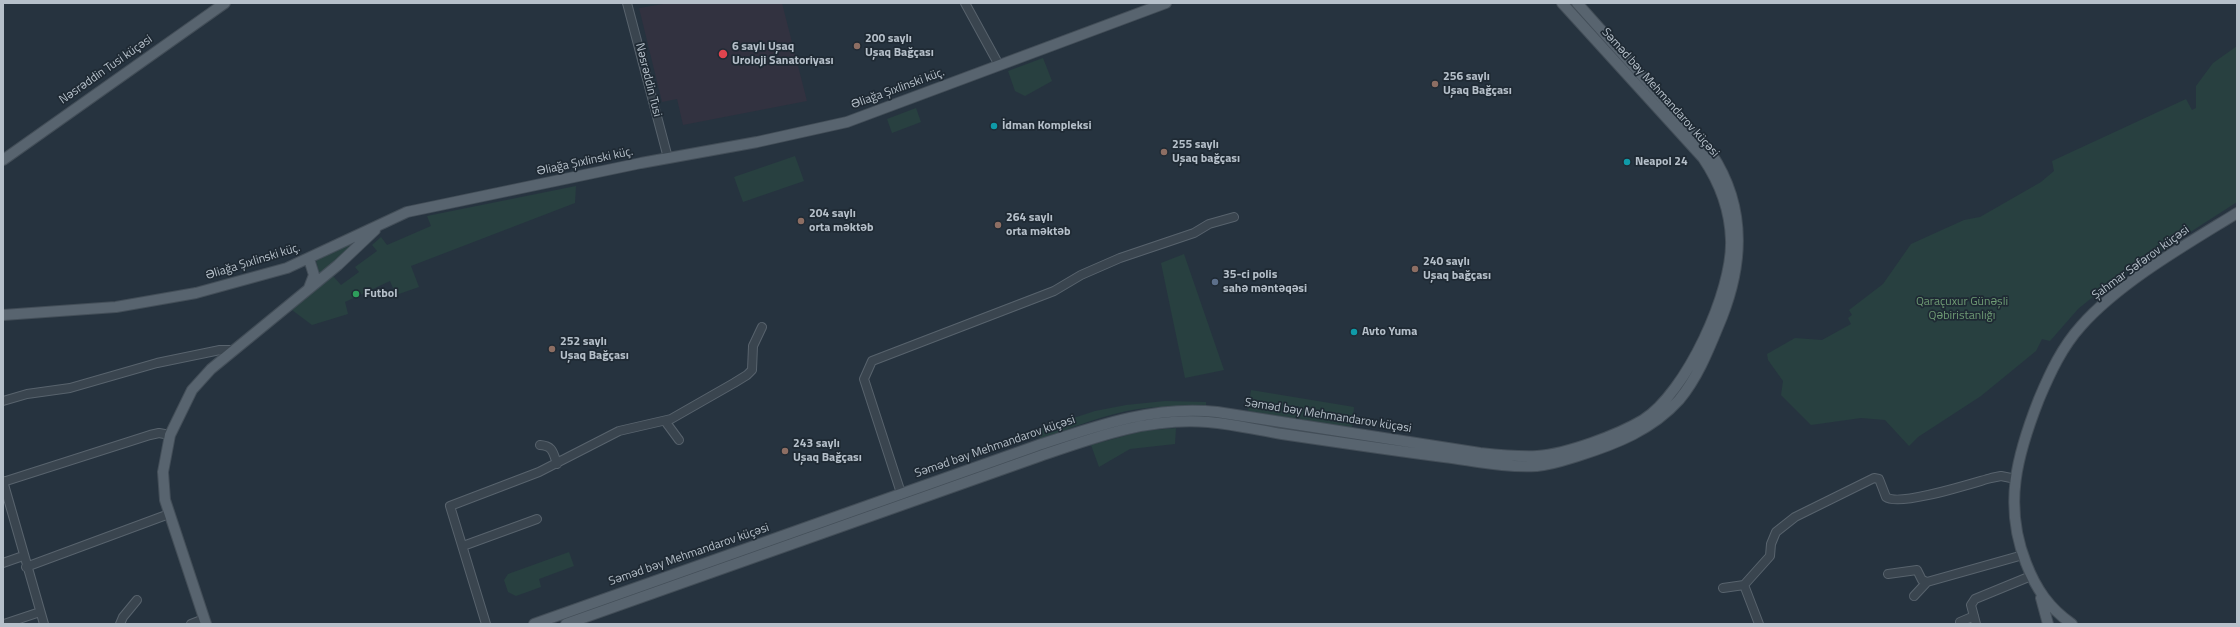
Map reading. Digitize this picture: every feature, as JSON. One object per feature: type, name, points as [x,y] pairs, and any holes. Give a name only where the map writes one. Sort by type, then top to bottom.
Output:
[{"type":"main road","name":"Nəsrəddin Tusi küçəsi","points":[[3,160],[225,3]]},
{"type":"main road","name":"Əliağa Şıxlinski küç.","points":[[3,315],[116,307],[180,296],[274,272],[309,259],[407,212],[668,158],[757,142],[847,122],[1166,3]]},
{"type":"main road","name":"Səməd bəy Mehmandarov küçəsi","points":[[534,624],[1088,428],[1146,414],[1180,411],[1217,412],[1493,454],[1522,456],[1552,454],[1622,430],[1648,416],[1680,383],[1706,344],[1731,256],[1728,214],[1722,191],[1710,168],[1695,148],[1562,3]]},
{"type":"main road","name":"Səməd bəy Mehmandarov küçəsi","points":[[566,624],[1048,453],[1122,429],[1149,423],[1209,422],[1381,449],[1498,464],[1538,466],[1554,463],[1632,436],[1660,419],[1688,387],[1706,344],[1729,300],[1737,270],[1738,225],[1729,188],[1718,164],[1703,143],[1577,3]]},
{"type":"main road","name":"Şahmar Səfərov küçəsi","points":[[2072,624],[2050,606],[2040,592],[2031,576],[2023,555],[2014,516],[2016,479],[2027,431],[2057,360],[2072,336],[2091,315],[2125,287],[2237,213]]},
{"type":"main road","points":[[205,622],[169,514],[163,487],[163,472],[170,435],[192,390],[211,369],[232,350],[308,290],[381,224]]},
{"type":"main road","points":[[308,290],[314,275],[309,259]]},
{"type":"main road","points":[[2040,592],[2048,624]]},
{"type":"street","name":"Nəsrəddin Tusi","points":[[628,3],[668,158]]},
{"type":"street","points":[[965,3],[999,65]]},
{"type":"street","points":[[901,493],[864,379],[872,361],[1054,291],[1081,275],[1120,258],[1194,234],[1209,224],[1234,217]]},
{"type":"street","points":[[486,624],[450,506],[556,464],[619,431],[665,421],[747,376],[753,363],[753,346],[762,327]]},
{"type":"street","points":[[3,401],[27,394],[70,388],[157,363],[220,350],[232,350]]},
{"type":"street","points":[[665,421],[679,440]]},
{"type":"street","points":[[44,624],[6,505],[3,481],[150,435],[159,433],[170,435]]},
{"type":"street","points":[[540,445],[549,446],[552,448],[556,464]]},
{"type":"street","points":[[1723,588],[1744,585],[1770,556],[1771,544],[1776,532],[1795,517],[1874,478],[1879,479],[1886,497],[1894,500],[1912,498],[2001,476],[2016,479]]},
{"type":"street","points":[[26,567],[169,514]]},
{"type":"street","points":[[463,546],[537,519]]},
{"type":"street","points":[[1914,596],[1927,582],[2023,555]]},
{"type":"street","points":[[3,563],[23,556]]},
{"type":"street","points":[[1888,574],[1917,570],[1922,580],[1927,582]]},
{"type":"street","points":[[1960,622],[1975,620],[1971,604],[1975,599],[2031,576]]},
{"type":"street","points":[[1744,585],[1759,624]]},
{"type":"street","points":[[120,624],[123,617],[136,600]]},
{"type":"street","points":[[4,624],[40,612]]},
{"type":"street","points":[[191,624],[205,622]]},
{"type":"shaded area","name":"6 saylı Uşaq Uroloji Sanatoriyası","points":[[669,3],[782,3],[807,101],[683,125],[677,99],[662,102],[639,8]]},
{"type":"green space","name":"Qaraçuxur Günəşli Qəbiristanlığı","points":[[2237,46],[2237,202],[2105,287],[2078,309],[2050,341],[2042,339],[2036,351],[1981,396],[1918,437],[1909,446],[1885,420],[1861,418],[1811,425],[1781,395],[1783,381],[1768,360],[1767,354],[1795,338],[1822,340],[1851,324],[1848,318],[1852,315],[1849,310],[1883,284],[1911,244],[1964,220],[1980,217],[2041,182],[2054,171],[2052,161],[2186,99],[2192,110],[2196,108],[2196,86],[2213,63]]},
{"type":"green space","points":[[1043,58],[1052,81],[1025,96],[1015,91],[1008,71]]},
{"type":"green space","points":[[916,108],[921,122],[892,133],[887,119]]},
{"type":"green space","points":[[795,156],[804,181],[743,202],[734,177]]},
{"type":"green space","points":[[576,186],[575,203],[411,266],[419,287],[396,295],[390,281],[345,302],[348,314],[312,325],[292,310],[333,276],[341,285],[359,272],[355,267],[377,251],[372,245],[381,237],[387,245],[431,226],[427,216]]},
{"type":"green space","points":[[359,239],[320,276],[316,260]]},
{"type":"green space","points":[[1184,254],[1224,370],[1185,378],[1161,263]]},
{"type":"green space","points":[[1251,390],[1354,407],[1352,428],[1248,411]]},
{"type":"green space","points":[[1165,401],[1206,402],[1206,407],[1155,407],[1126,411],[1040,439],[1037,430],[1095,411],[1126,405]]},
{"type":"green space","points":[[1176,428],[1175,444],[1130,449],[1099,467],[1091,445],[1143,431]]},
{"type":"green space","points":[[569,552],[574,566],[539,579],[541,587],[516,596],[508,592],[504,580],[508,574]]},
{"type":"place","name":"200 saylı Uşaq Bağçası","points":[[857,46]]},
{"type":"place","name":"6 saylı Uşaq Uroloji Sanatoriyası","points":[[723,54]]},
{"type":"place","name":"256 saylı Uşaq Bağçası","points":[[1435,84]]},
{"type":"place","name":"İdman Kompleksi","points":[[994,126]]},
{"type":"place","name":"255 saylı Uşaq bağçası","points":[[1164,152]]},
{"type":"place","name":"Neapol 24","points":[[1627,162]]},
{"type":"place","name":"204 saylı orta məktəb","points":[[801,221]]},
{"type":"place","name":"264 saylı orta məktəb","points":[[998,225]]},
{"type":"place","name":"240 saylı Uşaq bağçası","points":[[1415,269]]},
{"type":"place","name":"35-ci polis sahə məntəqəsi","points":[[1215,282]]},
{"type":"place","name":"Futbol","points":[[356,294]]},
{"type":"place","name":"Avto Yuma","points":[[1354,332]]},
{"type":"place","name":"252 saylı Uşaq Bağçası","points":[[552,349]]},
{"type":"place","name":"243 saylı Uşaq Bağçası","points":[[785,451]]}]
